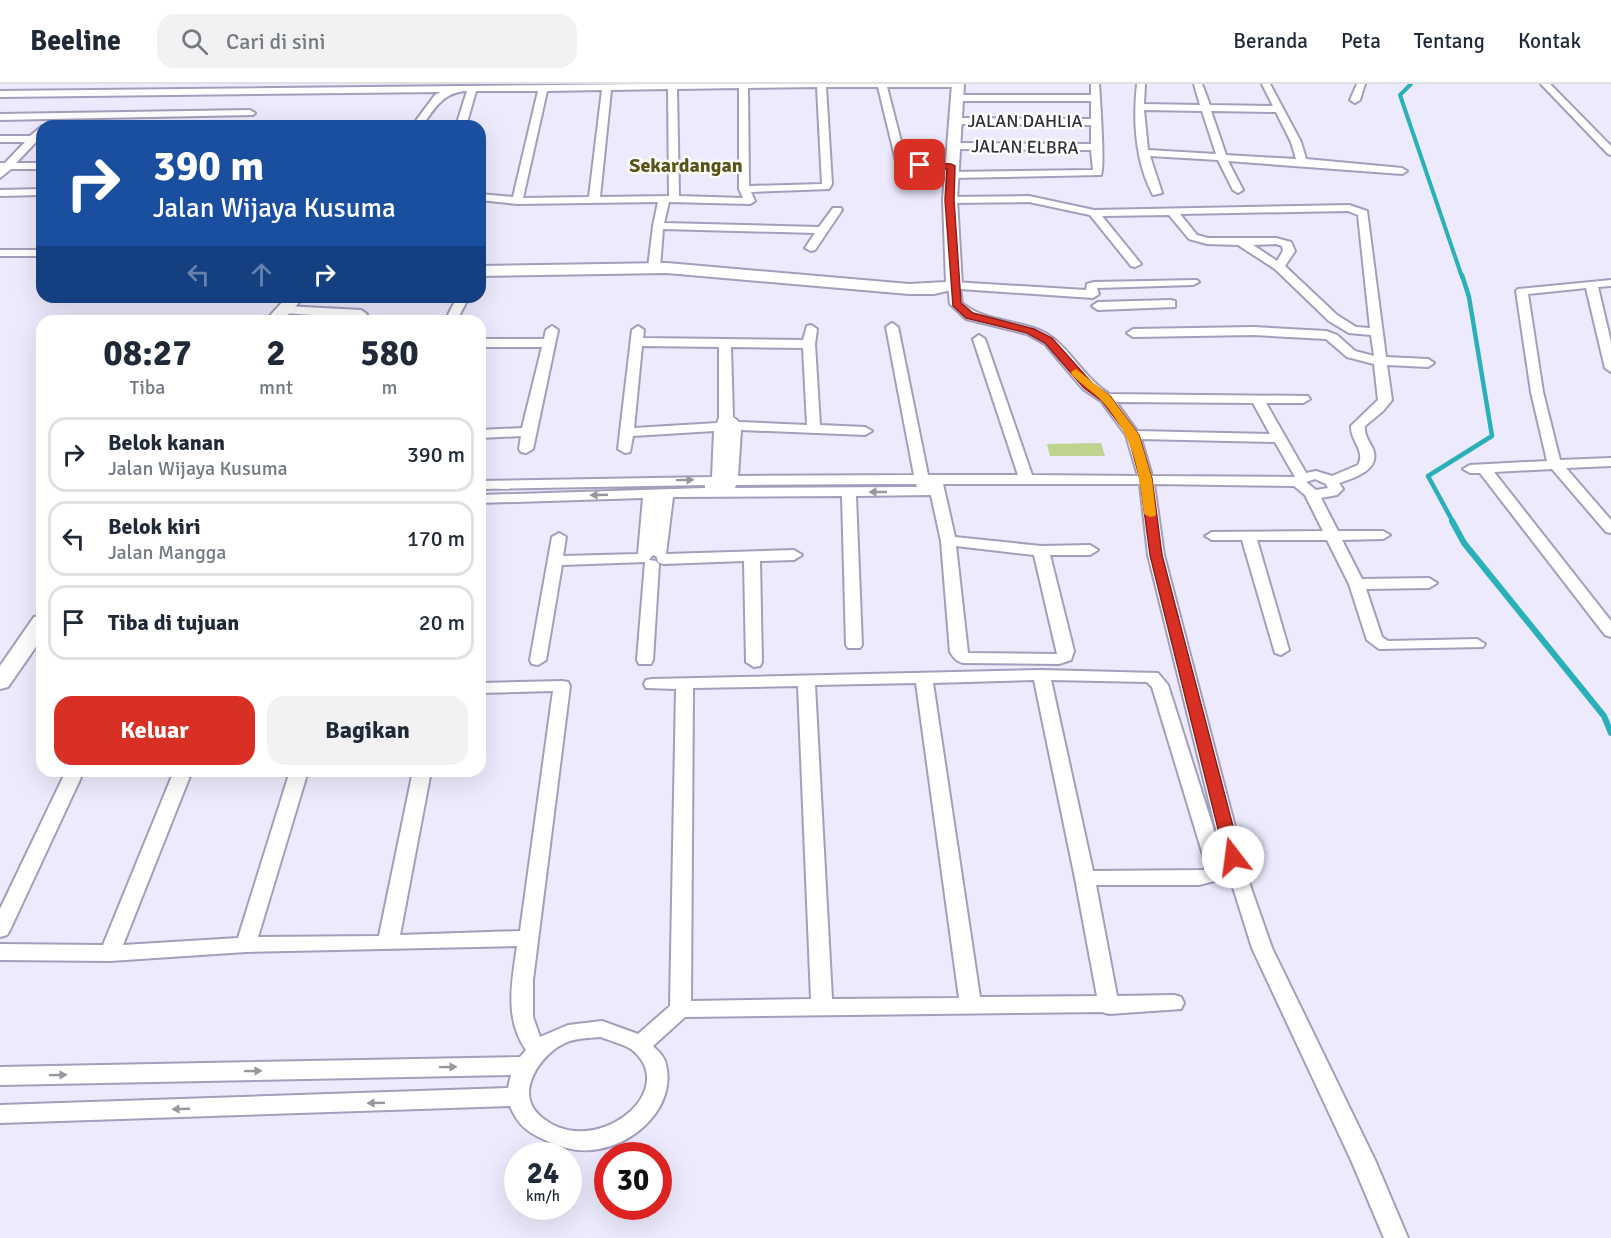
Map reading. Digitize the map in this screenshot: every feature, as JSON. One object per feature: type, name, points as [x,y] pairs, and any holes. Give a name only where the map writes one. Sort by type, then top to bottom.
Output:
[{"type":"street","points":[[0,117],[53,116],[376,84]]},
{"type":"street","points":[[882,84],[900,159],[909,164],[951,171],[1096,173],[1099,169],[1096,147],[1095,84]]},
{"type":"street","points":[[0,88],[80,88],[261,96],[455,86],[543,88],[882,84],[1095,98]]},
{"type":"street","points":[[1141,84],[1139,107],[1143,153],[1145,165],[1157,193]]},
{"type":"street","points":[[1198,84],[1222,158],[1238,190]]},
{"type":"street","points":[[1266,84],[1296,142],[1302,162]]},
{"type":"street","points":[[1355,100],[1361,84]]},
{"type":"street","points":[[1545,84],[1611,152]]},
{"type":"street","points":[[744,189],[825,187],[827,184],[821,85]]},
{"type":"street","points":[[421,120],[438,96],[455,86]]},
{"type":"street","points":[[486,198],[517,201],[669,199],[750,201],[744,189],[743,86]]},
{"type":"street","points":[[594,200],[607,87]]},
{"type":"street","points":[[654,268],[658,226],[669,199],[672,87]]},
{"type":"street","points":[[0,94],[80,88]]},
{"type":"street","points":[[67,100],[80,88]]},
{"type":"street","points":[[463,120],[473,88]]},
{"type":"street","points":[[517,201],[543,88]]},
{"type":"street","points":[[957,89],[950,202],[956,304],[970,316],[1031,331],[1048,341],[1088,386],[1106,398],[1133,435],[1146,483],[1156,555],[1241,888],[1262,948],[1363,1160],[1396,1238]]},
{"type":"street","points":[[246,120],[261,96]]},
{"type":"street","points":[[1139,107],[1280,109]]},
{"type":"street","points":[[49,120],[60,108]]},
{"type":"street","name":"JALAN DAHLIA","points":[[954,121],[1096,122]]},
{"type":"street","points":[[0,139],[36,139]]},
{"type":"street","points":[[0,175],[4,166],[36,141]]},
{"type":"street","name":"JALAN ELBRA","points":[[954,146],[1096,147]]},
{"type":"street","points":[[1143,153],[1302,162],[1402,171]]},
{"type":"street","points":[[4,166],[36,166]]},
{"type":"street","points":[[0,193],[36,192]]},
{"type":"street","points":[[486,500],[706,492],[726,484],[849,492],[1026,479],[1304,486],[1316,476],[1331,480],[1354,474],[1364,466],[1368,458],[1368,450],[1357,433],[1357,428],[1380,409],[1385,400],[1363,213],[1359,209],[1094,213],[1037,201],[950,202]]},
{"type":"street","points":[[811,248],[837,210]]},
{"type":"street","points":[[1172,211],[1193,237],[1207,241],[1276,241],[1287,244],[1289,251],[1279,267]]},
{"type":"street","points":[[1094,213],[1135,264]]},
{"type":"street","points":[[658,226],[822,230]]},
{"type":"street","points":[[1241,242],[1279,267],[1333,318],[1353,330],[1376,328]]},
{"type":"street","points":[[0,253],[36,253]]},
{"type":"street","points":[[486,271],[654,268],[723,271],[909,289],[934,289],[954,285],[1098,305],[1171,304]]},
{"type":"street","points":[[1098,305],[1091,286],[1094,285],[1193,282]]},
{"type":"street","points":[[1611,283],[1522,291],[1537,392],[1554,463],[1611,529]]},
{"type":"street","points":[[1591,284],[1611,368]]},
{"type":"street","points":[[280,315],[291,303]]},
{"type":"street","points":[[454,315],[460,303]]},
{"type":"street","points":[[320,315],[361,314]]},
{"type":"street","points":[[892,327],[929,486],[948,541],[958,652],[963,658],[1059,659],[1065,657],[1066,651],[1041,551]]},
{"type":"street","points":[[811,329],[809,344],[814,430]]},
{"type":"street","points":[[1133,333],[1276,331],[1325,335],[1333,337],[1344,350],[1354,355],[1381,360],[1428,363]]},
{"type":"street","points":[[625,449],[637,336],[725,342],[809,344]]},
{"type":"street","points":[[486,342],[551,337],[526,448]]},
{"type":"street","points":[[979,339],[1026,479]]},
{"type":"street","points":[[725,342],[728,424],[726,484]]},
{"type":"street","points":[[1106,398],[1303,399]]},
{"type":"street","points":[[1258,400],[1357,584],[1378,644],[1385,646],[1477,644]]},
{"type":"street","points":[[627,432],[728,424],[865,431]]},
{"type":"street","points":[[486,434],[528,432]]},
{"type":"street","points":[[1133,435],[1279,438]]},
{"type":"street","points":[[1611,462],[1477,468],[1611,632]]},
{"type":"street","points":[[486,485],[929,486],[1146,483]]},
{"type":"street","points":[[849,492],[854,645]]},
{"type":"street","points":[[645,660],[658,493]]},
{"type":"street","points":[[1212,536],[1383,534]]},
{"type":"street","points":[[1248,535],[1281,650]]},
{"type":"street","points":[[538,660],[559,537]]},
{"type":"street","points":[[948,541],[1041,551],[1090,550]]},
{"type":"street","points":[[556,561],[794,555]]},
{"type":"street","points":[[752,557],[754,662]]},
{"type":"street","points":[[1357,584],[1429,583]]},
{"type":"street","points":[[0,682],[36,631]]},
{"type":"street","points":[[1041,675],[1085,878],[1109,1006]]},
{"type":"street","points":[[652,684],[1041,675],[1152,677],[1160,685],[1216,865],[1210,875],[1199,878],[1085,878]]},
{"type":"street","points":[[924,677],[971,1005]]},
{"type":"street","points":[[806,680],[822,1007]]},
{"type":"street","points":[[680,1010],[685,683]]},
{"type":"street","points":[[486,688],[562,686],[527,938],[521,1016],[532,1058]]},
{"type":"street","points":[[0,930],[72,777]]},
{"type":"street","points":[[110,953],[181,777]]},
{"type":"street","points":[[246,945],[297,777]]},
{"type":"street","points":[[388,943],[421,777]]},
{"type":"street","points":[[0,952],[110,953],[246,945],[527,938]]},
{"type":"street","points":[[641,1044],[680,1010],[971,1005],[1109,1006],[1174,1003]]},
{"type":"street","points":[[602,1029],[623,1034],[641,1044],[653,1058],[658,1074],[657,1092],[648,1110],[633,1125],[614,1136],[591,1142],[568,1141],[548,1134],[531,1123],[523,1111],[518,1097],[519,1082],[532,1058],[557,1037],[579,1030],[602,1029]]},
{"type":"street","points":[[0,1076],[532,1058]]},
{"type":"street","points":[[0,1114],[518,1097]]},
{"type":"green space","points":[[1101,443],[1105,456],[1050,456],[1047,444]]},
{"type":"waterway","points":[[1411,84],[1400,95],[1462,277]]},
{"type":"waterway","points":[[1453,522],[1428,476],[1492,436],[1469,297],[1462,275]]},
{"type":"waterway","points":[[1452,521],[1464,543],[1604,716],[1611,733]]},
{"type":"slow traffic","points":[[1076,372],[1088,386],[1106,398],[1133,435],[1146,479],[1150,514]]},
{"type":"district","name":"Sekardangan","points":[[686,165]]},
{"type":"route","points":[[920,165],[951,166],[950,200],[956,304],[970,316],[1031,331],[1048,341],[1088,386],[1106,398],[1133,435],[1146,479],[1156,555],[1233,857]]}]
